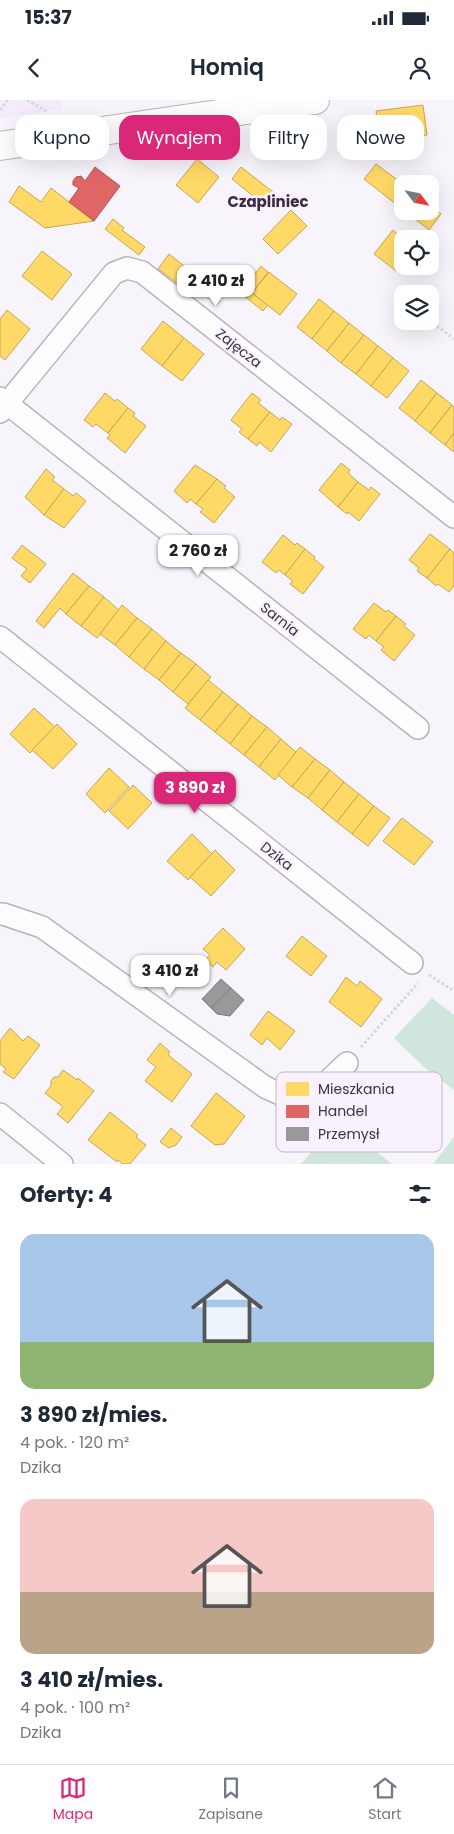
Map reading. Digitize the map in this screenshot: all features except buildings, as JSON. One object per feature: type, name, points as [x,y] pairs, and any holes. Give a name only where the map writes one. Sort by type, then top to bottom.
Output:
[{"type":"main road","points":[[0,146],[315,100]]},
{"type":"street","name":"Zajęcza","points":[[2,405],[114,273],[127,268],[142,272],[454,517]]},
{"type":"street","name":"Sarnia","points":[[2,405],[418,728]]},
{"type":"street","name":"Dzika","points":[[0,636],[419,968]]},
{"type":"street","points":[[0,914],[42,927],[265,1087],[276,1092]]},
{"type":"street","points":[[337,1072],[347,1063]]},
{"type":"street","points":[[0,1114],[62,1164]]},
{"type":"path","points":[[0,110],[8,100]]},
{"type":"path","points":[[27,100],[46,111]]},
{"type":"path","points":[[439,328],[454,339]]},
{"type":"path","points":[[347,1063],[419,968],[454,991]]},
{"type":"shaded area","points":[[0,100],[61,100],[62,109],[0,118]]},
{"type":"green space","points":[[432,998],[454,1015],[454,1090],[442,1081],[442,1072],[430,1072],[394,1038]]},
{"type":"green space","points":[[454,1137],[454,1164],[433,1164]]},
{"type":"green space","points":[[311,1152],[377,1152],[392,1164],[301,1164]]},
{"type":"district","name":"Czapliniec","points":[[268,202]]}]
